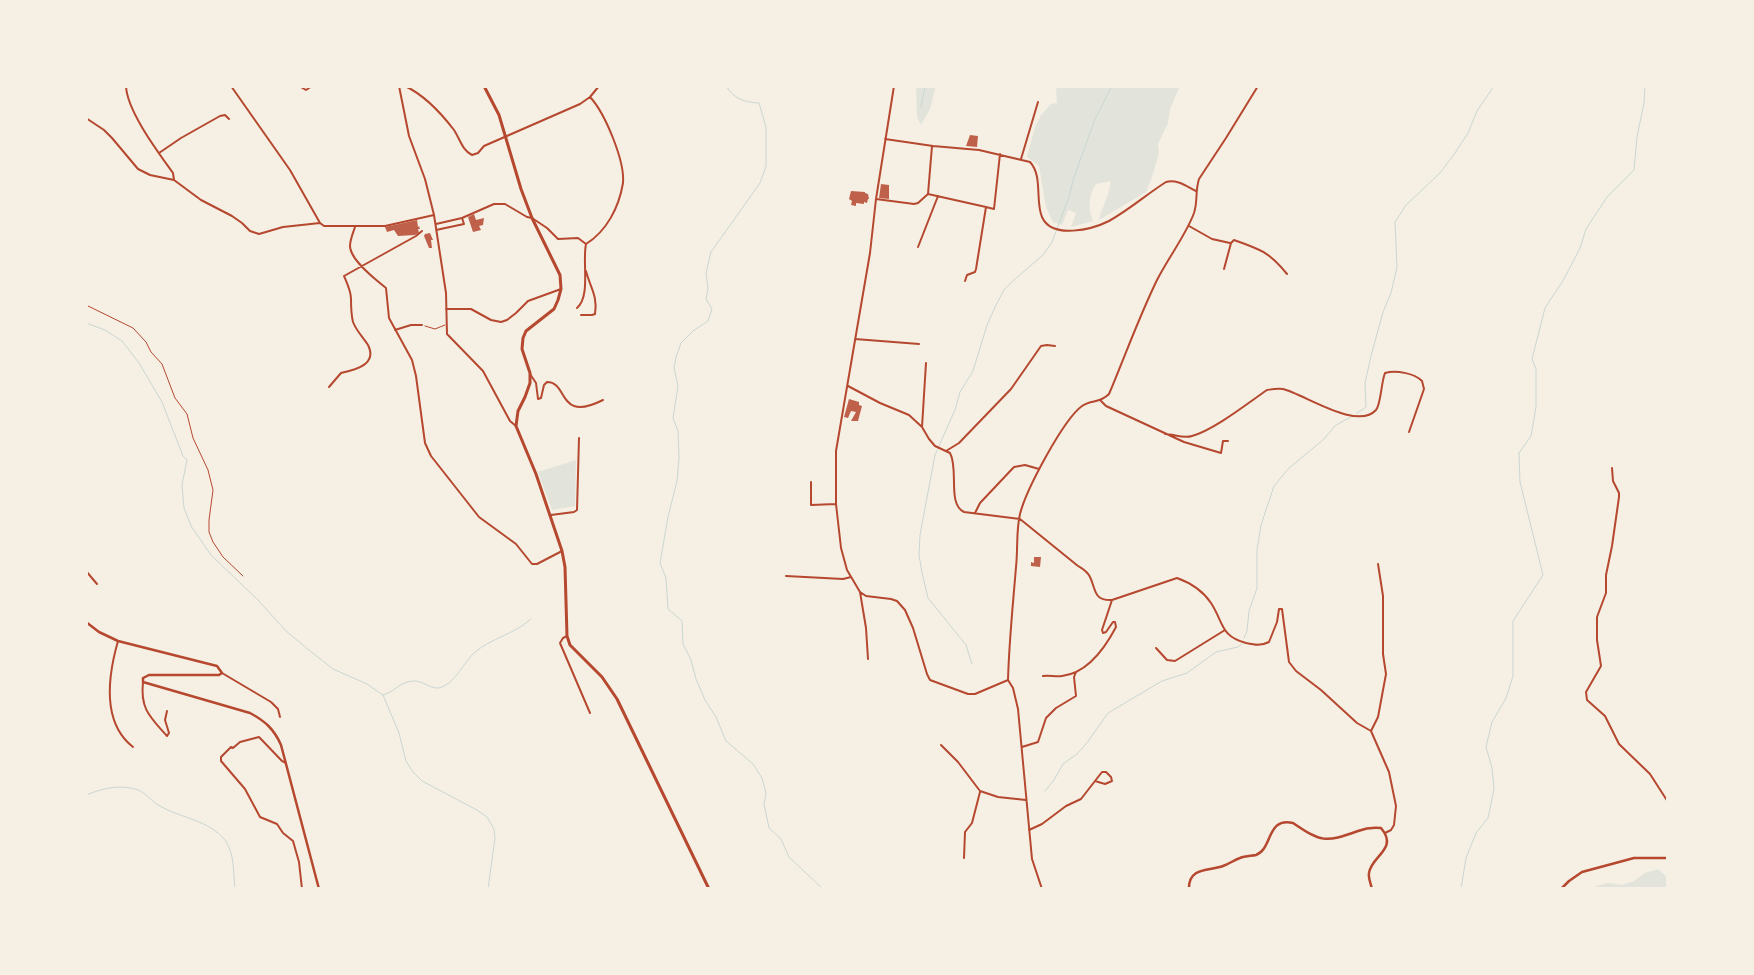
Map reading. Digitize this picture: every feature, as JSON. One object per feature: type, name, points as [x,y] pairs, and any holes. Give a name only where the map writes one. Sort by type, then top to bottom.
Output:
[{"type":"main road","points":[[484,86],[499,115],[521,189],[532,218],[560,275],[561,289],[554,309],[526,331],[523,338],[522,349],[530,373],[530,382],[518,411],[516,426],[551,514],[562,551],[565,568],[567,636],[570,645],[602,677],[617,699],[709,889]]},
{"type":"street","points":[[126,86],[126,92],[138,120],[173,173],[174,180]]},
{"type":"street","points":[[231,86],[290,170],[320,223],[324,226],[385,226],[434,215]]},
{"type":"street","points":[[299,86],[306,90],[312,86]]},
{"type":"street","points":[[399,86],[409,136],[425,179],[436,224],[446,292],[447,334],[483,371],[510,421],[516,426]]},
{"type":"street","points":[[404,86],[422,95],[455,131],[462,145],[472,156],[478,153],[484,146],[580,104],[590,97],[599,86]]},
{"type":"street","points":[[868,659],[866,628],[860,592],[847,570],[841,548],[836,504],[836,451],[870,253],[876,199],[894,86]]},
{"type":"street","points":[[1042,889],[1032,859],[1015,693],[1008,680],[1021,512],[1054,442],[1082,406],[1101,401],[1109,394],[1156,282],[1174,248],[1189,226],[1197,202],[1196,191],[1199,179],[1258,86]]},
{"type":"street","points":[[577,308],[583,297],[586,244],[602,231],[611,220],[623,182],[622,170],[613,138],[597,104],[590,97]]},
{"type":"street","points":[[1021,158],[1038,102]]},
{"type":"street","points":[[159,153],[220,116],[225,115],[229,119]]},
{"type":"street","points":[[86,118],[104,130],[138,169],[150,175],[174,180],[201,200],[232,216],[250,232],[258,234],[283,227],[320,223]]},
{"type":"street","points":[[885,139],[979,150],[1021,158],[1030,162],[1034,165],[1036,172],[1042,218],[1053,228],[1061,231],[1078,230],[1108,221],[1166,182],[1172,180],[1196,191]]},
{"type":"street","points":[[876,199],[918,204],[928,194],[932,146]]},
{"type":"street","points":[[928,194],[994,208],[1000,154]]},
{"type":"street","points":[[918,247],[938,196]]},
{"type":"street","points":[[436,224],[462,218],[485,207],[499,203],[512,207],[527,217],[532,218],[547,228],[558,239],[578,238],[586,244]]},
{"type":"street","points":[[965,281],[967,275],[975,272],[976,269],[986,207]]},
{"type":"street","points":[[436,230],[464,224],[462,218]]},
{"type":"street","points":[[1189,226],[1212,239],[1231,243],[1234,240],[1265,253],[1273,258],[1287,274]]},
{"type":"street","points":[[355,227],[350,246],[351,252],[362,266],[386,288],[389,318],[412,360],[425,443],[431,456],[479,517],[516,544],[532,564],[537,564],[562,551]]},
{"type":"street","points":[[329,387],[341,372],[359,369],[370,358],[367,344],[358,334],[353,320],[350,306],[352,298],[344,276],[422,231]]},
{"type":"street","points":[[1224,269],[1231,243]]},
{"type":"street","points":[[581,315],[592,316],[596,311],[595,294],[585,266]]},
{"type":"street","points":[[446,309],[471,309],[491,320],[501,322],[516,313],[528,301],[561,289]]},
{"type":"street","points":[[396,330],[411,324],[422,325]]},
{"type":"street","points":[[855,339],[919,344]]},
{"type":"street","points":[[946,451],[959,443],[1011,389],[1041,346],[1055,346]]},
{"type":"street","points":[[922,427],[926,364]]},
{"type":"street","points":[[1165,434],[1192,436],[1213,426],[1268,390],[1276,388],[1285,390],[1331,411],[1358,417],[1370,415],[1377,409],[1381,382],[1386,374],[1393,371],[1418,377],[1422,381],[1424,388],[1409,432]]},
{"type":"street","points":[[530,373],[536,383],[537,399],[541,398],[544,385],[547,382],[551,382],[558,388],[564,400],[576,406],[591,406],[603,400]]},
{"type":"street","points":[[848,386],[880,403],[904,412],[922,427],[935,446],[952,456],[956,500],[958,506],[964,512],[1020,519],[1078,566],[1086,570],[1094,591],[1100,598],[1112,600],[1177,578],[1197,588],[1211,603],[1227,634],[1236,640],[1256,645],[1269,642],[1273,635],[1279,611],[1282,609],[1289,662],[1357,723],[1371,731],[1389,772],[1396,806],[1394,825],[1391,830],[1385,833]]},
{"type":"street","points":[[1101,401],[1106,406],[1184,442],[1220,453],[1223,441],[1228,441]]},
{"type":"street","points":[[551,514],[574,512],[576,510],[579,438]]},
{"type":"street","points":[[975,513],[980,502],[1014,467],[1025,465],[1040,469]]},
{"type":"street","points":[[1612,468],[1613,481],[1619,498],[1606,575],[1606,594],[1597,617],[1597,640],[1601,666],[1585,696],[1605,716],[1619,744],[1650,774],[1668,802]]},
{"type":"street","points":[[811,482],[811,505],[836,504]]},
{"type":"street","points":[[1371,731],[1378,717],[1386,674],[1383,654],[1383,596],[1378,564]]},
{"type":"street","points":[[86,571],[97,584]]},
{"type":"street","points":[[786,576],[844,579],[851,577]]},
{"type":"street","points":[[860,592],[871,598],[897,601],[906,610],[930,680],[968,694],[976,694],[1008,680]]},
{"type":"street","points":[[1043,676],[1063,676],[1076,672],[1102,651],[1116,627],[1115,622],[1113,622],[1106,632],[1103,633],[1102,630],[1112,600]]},
{"type":"street","points":[[86,622],[99,632],[118,641],[217,666],[222,673],[271,702],[278,709],[280,717]]},
{"type":"street","points":[[1156,648],[1167,660],[1175,661],[1225,630]]},
{"type":"street","points":[[567,636],[560,642],[590,713]]},
{"type":"street","points":[[118,641],[110,680],[110,700],[117,731],[133,748]]},
{"type":"street","points":[[1022,747],[1038,742],[1049,714],[1076,696],[1074,677],[1076,672]]},
{"type":"street","points":[[167,711],[165,720],[169,733],[167,736],[146,712],[143,701],[143,678],[149,675],[219,675],[222,673]]},
{"type":"street","points":[[143,682],[250,713],[260,718],[275,732],[281,745],[319,889]]},
{"type":"street","points":[[286,763],[259,737],[240,742],[233,748],[231,747],[222,757],[221,761],[245,789],[260,817],[277,824],[293,841],[299,862],[302,889]]},
{"type":"street","points":[[941,746],[958,762],[980,791],[998,798],[1026,800]]},
{"type":"street","points":[[1029,830],[1042,824],[1066,806],[1081,800],[1095,781],[1102,772],[1106,772],[1112,781],[1105,784],[1095,781]]},
{"type":"street","points":[[964,858],[965,832],[972,823],[980,791]]},
{"type":"street","points":[[1189,889],[1190,881],[1196,872],[1224,866],[1239,858],[1261,852],[1272,830],[1280,823],[1293,823],[1306,833],[1322,839],[1335,839],[1375,827],[1381,828],[1385,833],[1386,846],[1369,873],[1372,889]]},
{"type":"street","points":[[1561,889],[1582,872],[1634,858],[1668,858]]},
{"type":"path","points":[[86,305],[133,328],[162,364],[175,398],[187,414],[193,438],[208,470],[213,490],[209,520],[209,532],[212,542],[223,557],[243,576]]},
{"type":"path","points":[[422,325],[436,329],[446,324]]},
{"type":"shaded area","points":[[916,86],[936,86],[930,109],[921,125],[917,117]]},
{"type":"shaded area","points":[[1056,86],[1180,86],[1170,109],[1168,123],[1158,144],[1159,153],[1146,192],[1099,220],[1110,181],[1096,184],[1091,193],[1090,202],[1093,221],[1071,227],[1076,213],[1068,210],[1062,225],[1053,222],[1046,207],[1039,166],[1027,157],[1035,127],[1041,115],[1051,104],[1057,103]]},
{"type":"shaded area","points":[[576,460],[575,506],[552,510],[538,472]]},
{"type":"shaded area","points":[[1658,869],[1668,878],[1668,889],[1594,889],[1596,886],[1608,883],[1622,885],[1634,881],[1645,873]]},
{"type":"building","points":[[970,135],[978,136],[977,147],[966,146]]},
{"type":"building","points":[[881,184],[889,185],[889,199],[879,198]]},
{"type":"building","points":[[851,191],[868,194],[869,199],[867,203],[856,203],[856,206],[851,205],[852,201],[849,199]]},
{"type":"building","points":[[474,214],[476,220],[484,218],[483,225],[479,226],[481,230],[473,232],[468,217]]},
{"type":"building","points":[[417,220],[420,229],[418,229],[419,233],[415,235],[398,236],[394,230],[387,232],[385,227]]},
{"type":"building","points":[[430,233],[433,240],[431,240],[432,248],[429,248],[424,236]]},
{"type":"building","points":[[849,399],[859,402],[859,405],[862,406],[858,421],[851,421],[856,412],[851,411],[848,418],[844,417]]},
{"type":"building","points":[[1034,557],[1041,557],[1040,567],[1031,566],[1031,562],[1034,563]]},
{"type":"waterway","points":[[726,86],[732,94],[740,99],[759,103],[766,127],[766,166],[760,183],[711,252],[706,273],[708,289],[706,299],[712,309],[708,321],[693,331],[681,343],[676,357],[674,368],[678,386],[673,418],[678,431],[679,458],[677,481],[668,517],[660,563],[666,578],[668,609],[682,621],[683,644],[691,660],[696,679],[705,700],[716,717],[726,741],[753,764],[762,778],[766,793],[764,804],[769,828],[781,839],[789,857],[823,889]]},
{"type":"waterway","points":[[921,107],[925,86]]},
{"type":"waterway","points":[[972,664],[966,645],[928,598],[922,573],[919,555],[920,535],[935,455],[955,410],[960,392],[973,371],[987,325],[1004,290],[1043,255],[1052,242],[1095,119],[1112,86]]},
{"type":"waterway","points":[[1357,413],[1366,407],[1365,383],[1383,312],[1391,293],[1397,267],[1395,222],[1406,205],[1440,173],[1455,153],[1468,133],[1477,111],[1494,86]]},
{"type":"waterway","points":[[1461,889],[1466,858],[1476,833],[1488,818],[1494,789],[1492,768],[1486,747],[1492,722],[1506,698],[1513,676],[1513,621],[1543,575],[1520,482],[1519,453],[1531,436],[1536,407],[1536,369],[1532,359],[1545,308],[1564,279],[1580,248],[1586,229],[1607,197],[1634,170],[1645,86]]},
{"type":"waterway","points":[[86,323],[105,330],[122,341],[139,363],[162,402],[183,456],[187,460],[182,485],[184,508],[191,526],[211,555],[258,600],[286,631],[309,650],[333,669],[367,684],[383,695],[399,733],[406,761],[422,781],[487,817],[494,829],[495,838],[488,889]]},
{"type":"waterway","points":[[1244,638],[1247,631],[1249,611],[1257,588],[1257,550],[1261,525],[1274,486],[1289,468],[1323,440],[1336,425],[1351,417]]},
{"type":"waterway","points":[[383,695],[404,683],[413,681],[436,688],[445,686],[474,653],[488,643],[518,629],[531,619]]},
{"type":"waterway","points":[[1045,791],[1063,764],[1077,754],[1086,744],[1108,713],[1162,681],[1187,673],[1216,652],[1238,647],[1242,644]]},
{"type":"waterway","points":[[86,794],[113,788],[132,788],[141,791],[168,810],[211,828],[228,845],[232,857],[235,889]]}]
